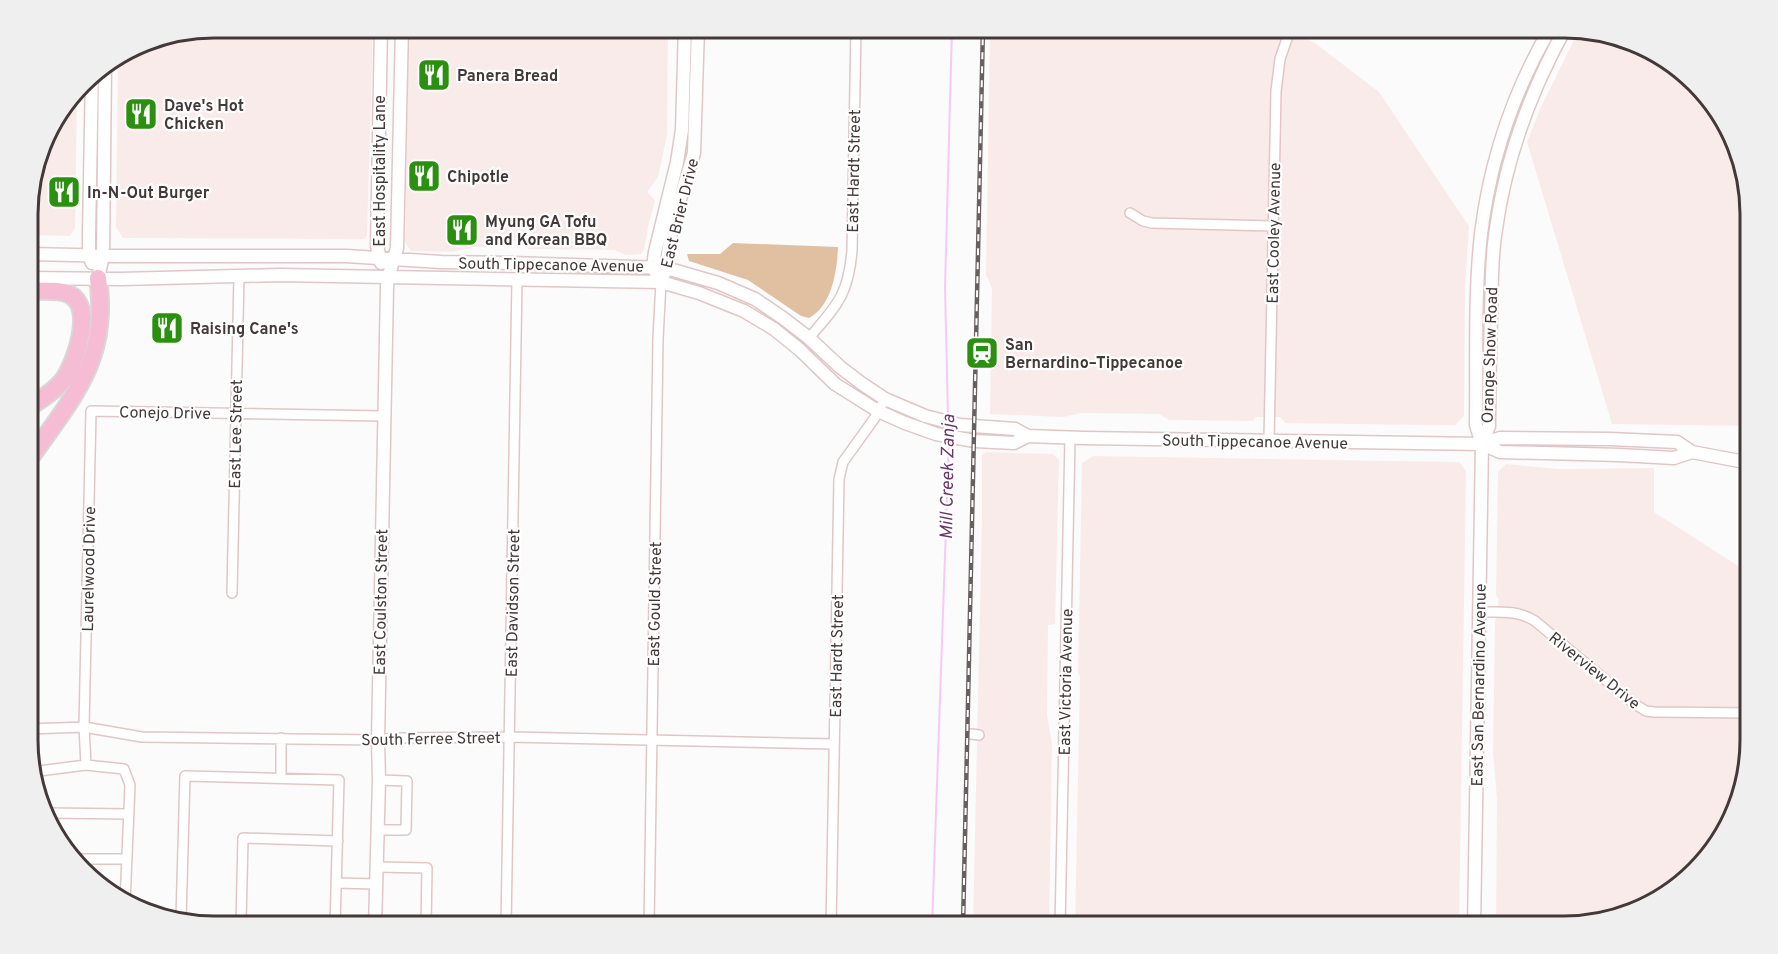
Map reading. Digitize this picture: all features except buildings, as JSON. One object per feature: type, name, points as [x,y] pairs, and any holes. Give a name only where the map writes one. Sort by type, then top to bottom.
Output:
[{"type":"highway","points":[[38,447],[82,381],[91,363],[98,339],[100,318],[101,300],[98,278]]},
{"type":"highway","points":[[38,291],[64,292],[72,295],[78,301],[83,325],[80,340],[64,379],[38,401]]},
{"type":"main road","name":"East Hospitality Lane","points":[[381,37],[377,246],[379,258],[388,278]]},
{"type":"main road","name":"East Hospitality Lane","points":[[388,278],[397,249],[402,37]]},
{"type":"main road","name":"East Brier Drive","points":[[661,282],[653,266],[682,130],[685,37]]},
{"type":"main road","name":"East Brier Drive","points":[[661,282],[666,268],[672,226],[694,153],[698,37]]},
{"type":"main road","name":"Orange Show Road","points":[[1482,444],[1476,425],[1478,280],[1483,221],[1492,171],[1512,108],[1545,37]]},
{"type":"main road","name":"Orange Show Road","points":[[1482,444],[1489,426],[1493,255],[1500,202],[1514,144],[1525,113],[1536,85],[1561,37]]},
{"type":"main road","points":[[98,278],[102,256],[105,75]]},
{"type":"main road","points":[[92,86],[89,255],[98,278]]},
{"type":"main road","name":"South Tippecanoe Avenue","points":[[38,254],[259,255],[441,262],[653,266],[718,283],[755,299],[809,338],[840,367],[885,399],[932,418],[960,424],[1015,429],[1028,436],[1070,438],[1482,444],[1500,452],[1620,454],[1674,458],[1692,452],[1740,461]]},
{"type":"main road","points":[[239,276],[243,267],[259,255]]},
{"type":"main road","name":"South Tippecanoe Avenue","points":[[38,278],[280,275],[661,282],[699,293],[744,311],[774,329],[800,350],[835,384],[878,411],[936,434],[960,439],[1014,443],[1028,436]]},
{"type":"main road","name":"East Coulston Street","points":[[375,916],[383,416],[388,278]]},
{"type":"main road","points":[[800,350],[809,338]]},
{"type":"main road","name":"East San Bernardino Avenue","points":[[1474,916],[1482,444]]},
{"type":"street","name":"East Hardt Street","points":[[809,338],[833,312],[843,294],[850,273],[856,37]]},
{"type":"street","name":"East Cooley Avenue","points":[[1269,441],[1277,82],[1280,59],[1288,37]]},
{"type":"street","points":[[1130,213],[1143,221],[1152,223],[1274,226]]},
{"type":"street","name":"East Lee Street","points":[[232,593],[239,276]]},
{"type":"street","name":"East Davidson Street","points":[[506,916],[517,280]]},
{"type":"street","name":"East Gould Street","points":[[649,916],[658,339],[661,282]]},
{"type":"street","name":"East Hardt Street","points":[[831,916],[840,471],[847,455],[885,399]]},
{"type":"street","name":"Conejo Drive","points":[[91,411],[383,416]]},
{"type":"street","name":"Laurelwood Drive","points":[[86,765],[84,727],[91,411]]},
{"type":"street","name":"East Victoria Avenue","points":[[1060,916],[1070,438]]},
{"type":"street","name":"Riverview Drive","points":[[1479,612],[1512,612],[1527,616],[1633,703],[1646,711],[1740,713]]},
{"type":"street","name":"South Ferree Street","points":[[37,729],[84,727],[142,737],[378,740],[510,737],[834,744]]},
{"type":"street","points":[[280,778],[281,738]]},
{"type":"street","points":[[40,771],[86,765],[124,770],[130,785],[125,892]]},
{"type":"street","points":[[181,913],[185,776],[339,780],[335,916]]},
{"type":"street","points":[[378,830],[406,830],[407,820],[407,781],[379,780]]},
{"type":"street","points":[[53,813],[129,814]]},
{"type":"street","points":[[241,916],[243,838],[338,841]]},
{"type":"street","points":[[83,859],[126,859]]},
{"type":"street","points":[[377,867],[427,868],[426,916]]},
{"type":"street","points":[[336,883],[376,884]]},
{"type":"shaded area","points":[[373,37],[367,236],[364,239],[123,238],[116,227],[118,66],[146,51],[168,43],[190,39]]},
{"type":"shaded area","points":[[409,37],[668,37],[667,135],[658,177],[647,192],[655,202],[644,250],[641,254],[626,255],[614,250],[529,249],[521,241],[508,241],[502,247],[474,247],[453,252],[411,251],[405,242]]},
{"type":"shaded area","points":[[990,37],[1301,37],[1315,43],[1379,92],[1469,226],[1465,289],[1464,416],[1455,425],[1422,425],[1286,423],[1280,417],[1256,417],[1253,421],[1169,420],[1159,414],[1082,413],[1063,417],[990,414],[992,288],[986,275]]},
{"type":"shaded area","points":[[1575,38],[1588,39],[1621,47],[1662,67],[1689,89],[1717,125],[1735,168],[1739,190],[1740,426],[1612,424],[1527,142],[1540,109]]},
{"type":"shaded area","points":[[77,103],[75,228],[70,236],[38,235],[38,202],[43,168],[51,146],[61,125]]},
{"type":"shaded area","points":[[733,243],[838,247],[832,287],[823,305],[809,318],[801,316],[748,280],[689,261],[687,254],[720,254]]},
{"type":"shaded area","points":[[986,452],[1053,454],[1059,460],[1055,624],[1048,625],[1047,715],[1052,744],[1049,916],[973,916],[982,455]]},
{"type":"shaded area","points":[[1093,456],[1459,462],[1466,471],[1459,916],[1075,916],[1082,463]]},
{"type":"shaded area","points":[[1506,464],[1558,469],[1654,468],[1654,512],[1740,567],[1740,752],[1731,797],[1711,838],[1681,873],[1642,898],[1599,913],[1576,916],[1496,916],[1497,799],[1493,752],[1495,624],[1499,599],[1496,595],[1498,472]]},
{"type":"waterway","name":"Mill Creek Zanja","points":[[948,417],[945,288],[952,37]]},
{"type":"waterway","name":"Mill Creek Zanja","points":[[932,916],[949,441]]},
{"type":"railway","points":[[963,916],[983,37]]},
{"type":"place","name":"Panera Bread","points":[[434,75]]},
{"type":"place","name":"Dave's Hot Chicken","points":[[141,114]]},
{"type":"place","name":"Chipotle","points":[[424,176]]},
{"type":"place","name":"In-N-Out Burger","points":[[64,192]]},
{"type":"place","name":"Myung GA Tofu and Korean BBQ","points":[[462,230]]},
{"type":"place","name":"Raising Cane's","points":[[167,328]]},
{"type":"place","name":"San Bernardino–Tippecanoe","points":[[982,353]]}]
